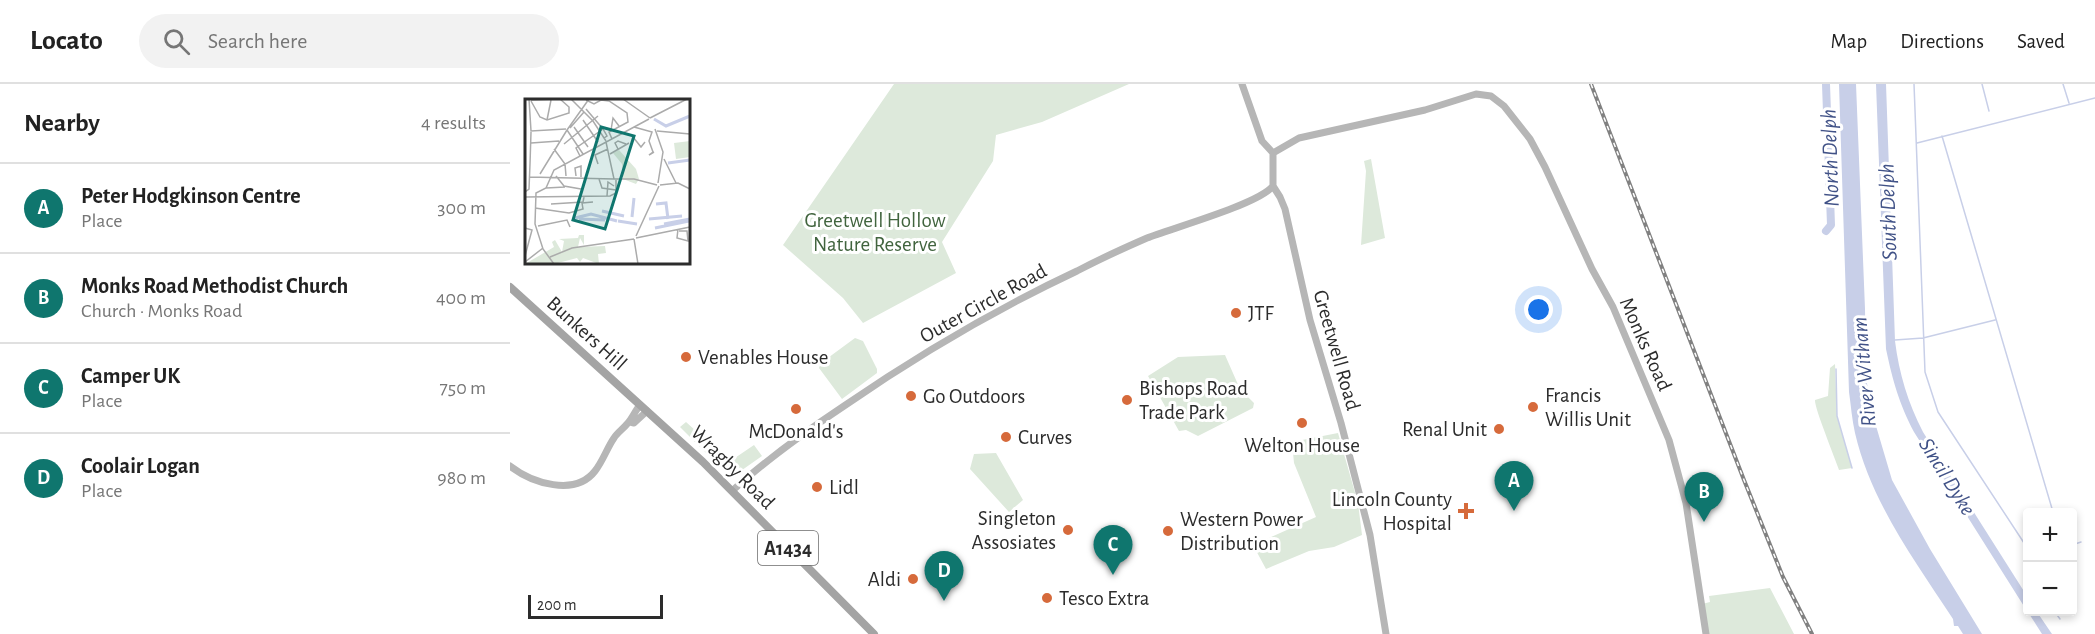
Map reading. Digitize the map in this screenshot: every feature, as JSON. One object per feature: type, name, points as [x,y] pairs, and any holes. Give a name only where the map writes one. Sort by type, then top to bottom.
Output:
[{"type":"main road","points":[[1242,84],[1262,141],[1273,153]]},
{"type":"main road","name":"Monks Road","points":[[1273,153],[1299,138],[1409,114],[1473,94],[1488,95],[1504,106],[1526,133],[1540,158],[1592,269],[1614,307],[1666,431],[1679,471],[1686,503],[1706,634]]},
{"type":"main road","name":"Greetwell Road","points":[[1273,153],[1273,186],[1285,209],[1310,320],[1362,501],[1370,535],[1386,634]]},
{"type":"main road","name":"Outer Circle Road","points":[[732,491],[784,448],[826,418],[891,374],[968,329],[1034,292],[1104,258],[1149,238],[1256,198],[1273,186]]},
{"type":"main road","name":"Bunkers Hill","points":[[510,287],[640,405]]},
{"type":"main road","points":[[510,466],[541,481],[564,486],[575,485],[586,480],[595,471],[615,436],[630,422],[630,418],[640,405]]},
{"type":"main road","name":"Wragby Road","points":[[640,405],[694,453],[874,634]]},
{"type":"main road","points":[[630,422],[634,423],[647,411]]},
{"type":"green space","name":"Greetwell Hollow Nature Reserve","points":[[894,84],[1129,84],[1042,122],[996,135],[993,161],[942,242],[956,273],[863,323],[843,298],[783,245]]},
{"type":"green space","points":[[1371,159],[1385,238],[1361,245],[1366,171],[1364,161]]},
{"type":"green space","points":[[855,338],[863,341],[877,373],[842,399],[819,368],[821,363]]},
{"type":"green space","points":[[1225,355],[1240,389],[1254,403],[1253,408],[1198,436],[1186,430],[1179,431],[1148,376],[1178,357]]},
{"type":"green space","points":[[1835,364],[1837,416],[1852,468],[1839,470],[1815,400],[1828,396],[1830,368]]},
{"type":"green space","points":[[686,422],[696,431],[702,430],[726,464],[754,445],[762,456],[735,475],[726,473],[680,427]]},
{"type":"green space","points":[[1338,433],[1358,503],[1362,535],[1334,547],[1309,551],[1266,569],[1253,545],[1316,517],[1294,463],[1292,442]]},
{"type":"green space","points":[[996,453],[1023,500],[1009,512],[970,469],[974,454]]},
{"type":"green space","points":[[1770,588],[1794,634],[1708,634],[1702,604],[1710,602],[1709,596]]},
{"type":"water","name":"River Witham","points":[[1839,84],[1856,84],[1866,377],[1871,409],[1892,480],[1930,549],[1982,634],[1963,634],[1958,626],[1954,626],[1953,619],[1883,507],[1862,458],[1855,433],[1849,392]]},
{"type":"water","points":[[1876,84],[1886,84],[1895,341],[1905,388],[1923,432],[2023,590],[2023,605],[1914,432],[1894,382],[1886,349]]},
{"type":"water","points":[[2031,616],[2040,616],[2052,634],[2042,634]]},
{"type":"waterway","name":"North Delph","points":[[1826,84],[1831,225],[1826,231]]},
{"type":"waterway","points":[[1914,84],[1925,372],[1938,412],[2023,541]]},
{"type":"waterway","points":[[1982,84],[1989,111]]},
{"type":"waterway","points":[[2063,84],[2069,103]]},
{"type":"waterway","points":[[1917,143],[2095,98]]},
{"type":"waterway","points":[[1942,136],[2052,508]]},
{"type":"waterway","points":[[1895,340],[1923,338],[1995,320]]},
{"type":"waterway","points":[[1836,369],[1837,416],[1852,468]]},
{"type":"waterway","points":[[2077,543],[2081,542]]},
{"type":"railway","points":[[1591,84],[1744,480],[1783,577],[1812,634]]},
{"type":"place","name":"JTF","points":[[1236,313]]},
{"type":"place","name":"Venables House","points":[[686,357]]},
{"type":"place","name":"Go Outdoors","points":[[911,396]]},
{"type":"place","name":"Bishops Road Trade Park","points":[[1127,400]]},
{"type":"place","name":"Francis Willis Unit","points":[[1533,407]]},
{"type":"place","name":"McDonald's","points":[[796,409]]},
{"type":"place","name":"Welton House","points":[[1302,423]]},
{"type":"place","name":"Renal Unit","points":[[1499,429]]},
{"type":"place","name":"Curves","points":[[1006,437]]},
{"type":"place","name":"Lidl","points":[[817,487]]},
{"type":"place","name":"Lincoln County Hospital","points":[[1466,511]]},
{"type":"place","name":"Peter Hodgkinson Centre","points":[[1514,511]]},
{"type":"place","name":"Monks Road Methodist Church","points":[[1704,522]]},
{"type":"place","name":"Singleton Assosiates","points":[[1068,530]]},
{"type":"place","name":"Western Power Distribution","points":[[1168,531]]},
{"type":"place","name":"Camper UK","points":[[1113,575]]},
{"type":"place","name":"Aldi","points":[[913,579]]},
{"type":"place","name":"Tesco Extra","points":[[1047,598]]},
{"type":"place","name":"Coolair Logan","points":[[944,601]]},
{"type":"water label","name":"South Delph","points":[[1887,212]]},
{"type":"water label","name":"Sincil Dyke","points":[[1948,476]]}]
